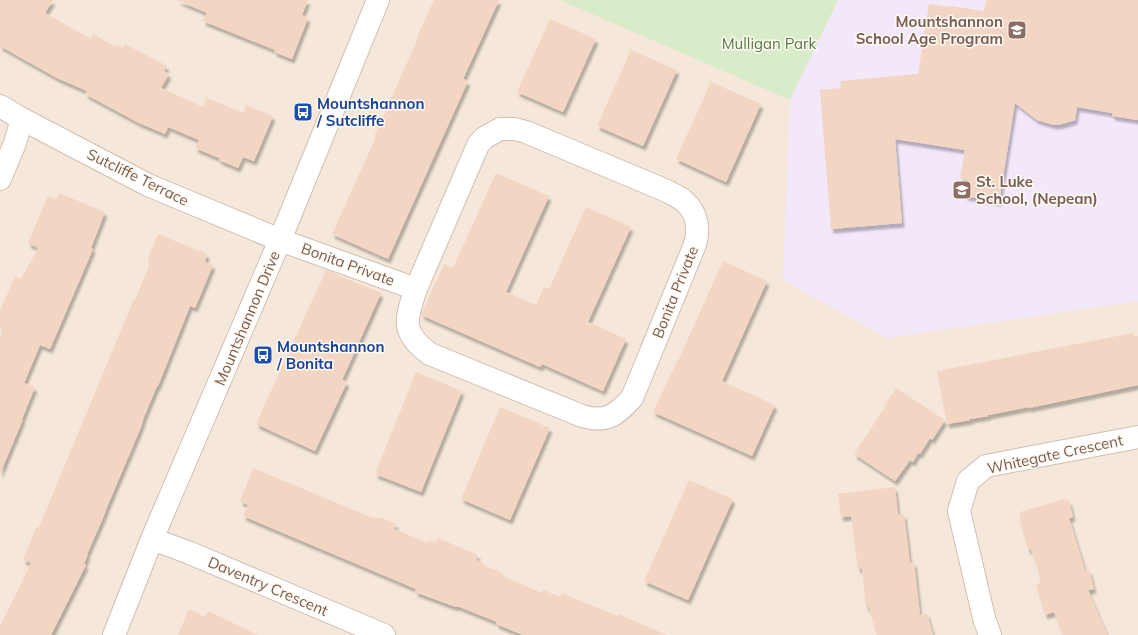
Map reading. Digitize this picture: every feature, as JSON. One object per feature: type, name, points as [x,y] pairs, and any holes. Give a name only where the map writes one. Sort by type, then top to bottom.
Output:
[{"type":"street","name":"Mountshannon Drive","points":[[114,635],[152,539],[280,240],[378,0]]},
{"type":"street","name":"Sutcliffe Terrace","points":[[0,106],[22,119],[148,184],[280,240]]},
{"type":"street","points":[[0,179],[15,143],[22,119]]},
{"type":"street","name":"Bonita Private","points":[[515,129],[526,132],[667,191],[683,200],[690,208],[696,221],[698,236],[632,398],[621,410],[610,417],[594,419],[582,416],[430,354],[418,345],[411,336],[406,322],[416,289],[478,145],[491,134],[500,130],[515,129]]},
{"type":"street","name":"Bonita Private","points":[[280,240],[416,289]]},
{"type":"street","name":"Whitegate Crescent","points":[[990,635],[984,618],[959,511],[968,481],[986,466],[1138,437]]},
{"type":"street","name":"Daventry Crescent","points":[[152,539],[190,553],[384,635]]},
{"type":"shaded area","points":[[0,0],[1138,0],[1138,635],[0,635]]},
{"type":"shaded area","name":"St. Luke School, (Nepean)","points":[[838,0],[1138,0],[1138,301],[887,338],[783,280],[790,100]]},
{"type":"green space","name":"Mulligan Park","points":[[560,0],[838,0],[790,100]]},
{"type":"building","points":[[0,0],[53,0],[45,13],[91,39],[93,34],[116,47],[117,45],[123,48],[125,44],[167,66],[164,71],[169,74],[161,88],[203,107],[207,98],[243,113],[246,105],[273,116],[254,161],[243,157],[238,168],[219,160],[219,158],[195,148],[199,140],[168,127],[165,134],[139,123],[85,94],[87,91],[57,78],[0,46]]},
{"type":"building","points":[[177,0],[308,0],[302,15],[308,18],[292,59],[274,52],[275,50],[203,21],[207,13]]},
{"type":"building","points":[[434,0],[499,0],[463,79],[468,81],[388,259],[332,234],[376,137],[374,137]]},
{"type":"building","points":[[986,0],[1138,0],[1138,120],[1112,116],[1112,113],[1077,107],[1075,120],[1054,125],[1037,120],[1015,103],[999,202],[965,196],[968,180],[960,178],[965,150],[895,139],[902,223],[831,229],[820,90],[841,88],[840,81],[918,74],[929,4],[984,11]]},
{"type":"building","points":[[550,19],[596,39],[563,112],[517,92]]},
{"type":"building","points":[[631,50],[677,70],[643,146],[597,126]]},
{"type":"building","points":[[711,82],[761,104],[726,182],[676,159]]},
{"type":"building","points":[[496,173],[549,196],[506,292],[536,305],[544,287],[549,289],[586,207],[631,227],[588,322],[626,339],[603,391],[542,364],[540,367],[421,315],[444,264],[453,268]]},
{"type":"building","points":[[59,193],[105,212],[91,248],[93,249],[50,349],[40,345],[24,383],[35,387],[0,474],[0,338],[3,331],[0,329],[0,311],[15,276],[21,279],[38,248],[28,243],[48,196],[56,200]]},
{"type":"building","points":[[158,234],[207,254],[205,262],[213,265],[195,308],[190,306],[87,554],[84,564],[86,565],[51,635],[0,635],[0,626],[31,563],[23,560],[36,528],[39,527],[134,299],[135,300],[151,261],[147,260]]},
{"type":"building","points":[[723,261],[767,281],[722,381],[775,405],[752,456],[653,412],[678,361]]},
{"type":"building","points":[[326,270],[381,293],[342,380],[347,382],[315,451],[256,424]]},
{"type":"building","points":[[1133,333],[1134,337],[1138,336],[1138,385],[947,424],[937,371]]},
{"type":"building","points":[[416,372],[462,391],[421,492],[375,474]]},
{"type":"building","points":[[896,388],[945,420],[932,440],[930,438],[913,462],[910,460],[895,481],[854,454]]},
{"type":"building","points":[[500,407],[550,428],[510,520],[461,499]]},
{"type":"building","points":[[253,468],[373,518],[379,519],[380,517],[396,524],[394,529],[428,543],[429,540],[436,543],[438,538],[478,555],[476,560],[484,563],[483,565],[503,573],[502,576],[542,593],[544,590],[560,597],[562,593],[617,616],[618,614],[667,635],[523,635],[496,624],[497,622],[457,606],[456,607],[415,592],[416,589],[243,516],[248,505],[240,501]]},
{"type":"building","points":[[689,480],[733,499],[688,600],[644,581]]},
{"type":"building","points":[[895,487],[898,515],[904,514],[910,563],[914,562],[920,615],[927,613],[933,635],[877,635],[869,607],[866,607],[862,568],[858,569],[851,516],[841,517],[838,494]]},
{"type":"building","points":[[1065,499],[1065,501],[1069,500],[1073,517],[1069,518],[1085,570],[1089,570],[1094,589],[1088,590],[1107,635],[1063,635],[1054,612],[1045,615],[1036,584],[1041,583],[1037,566],[1031,549],[1028,550],[1019,516],[1021,516],[1020,512]]},
{"type":"building","points":[[189,609],[205,617],[208,611],[258,635],[178,635]]},
{"type":"place","name":"Mountshannon School Age Program","points":[[1017,30]]},
{"type":"place","name":"Mountshannon / Sutcliffe","points":[[303,112]]},
{"type":"place","name":"St. Luke School, (Nepean)","points":[[962,190]]},
{"type":"place","name":"Mountshannon / Bonita","points":[[263,355]]}]
